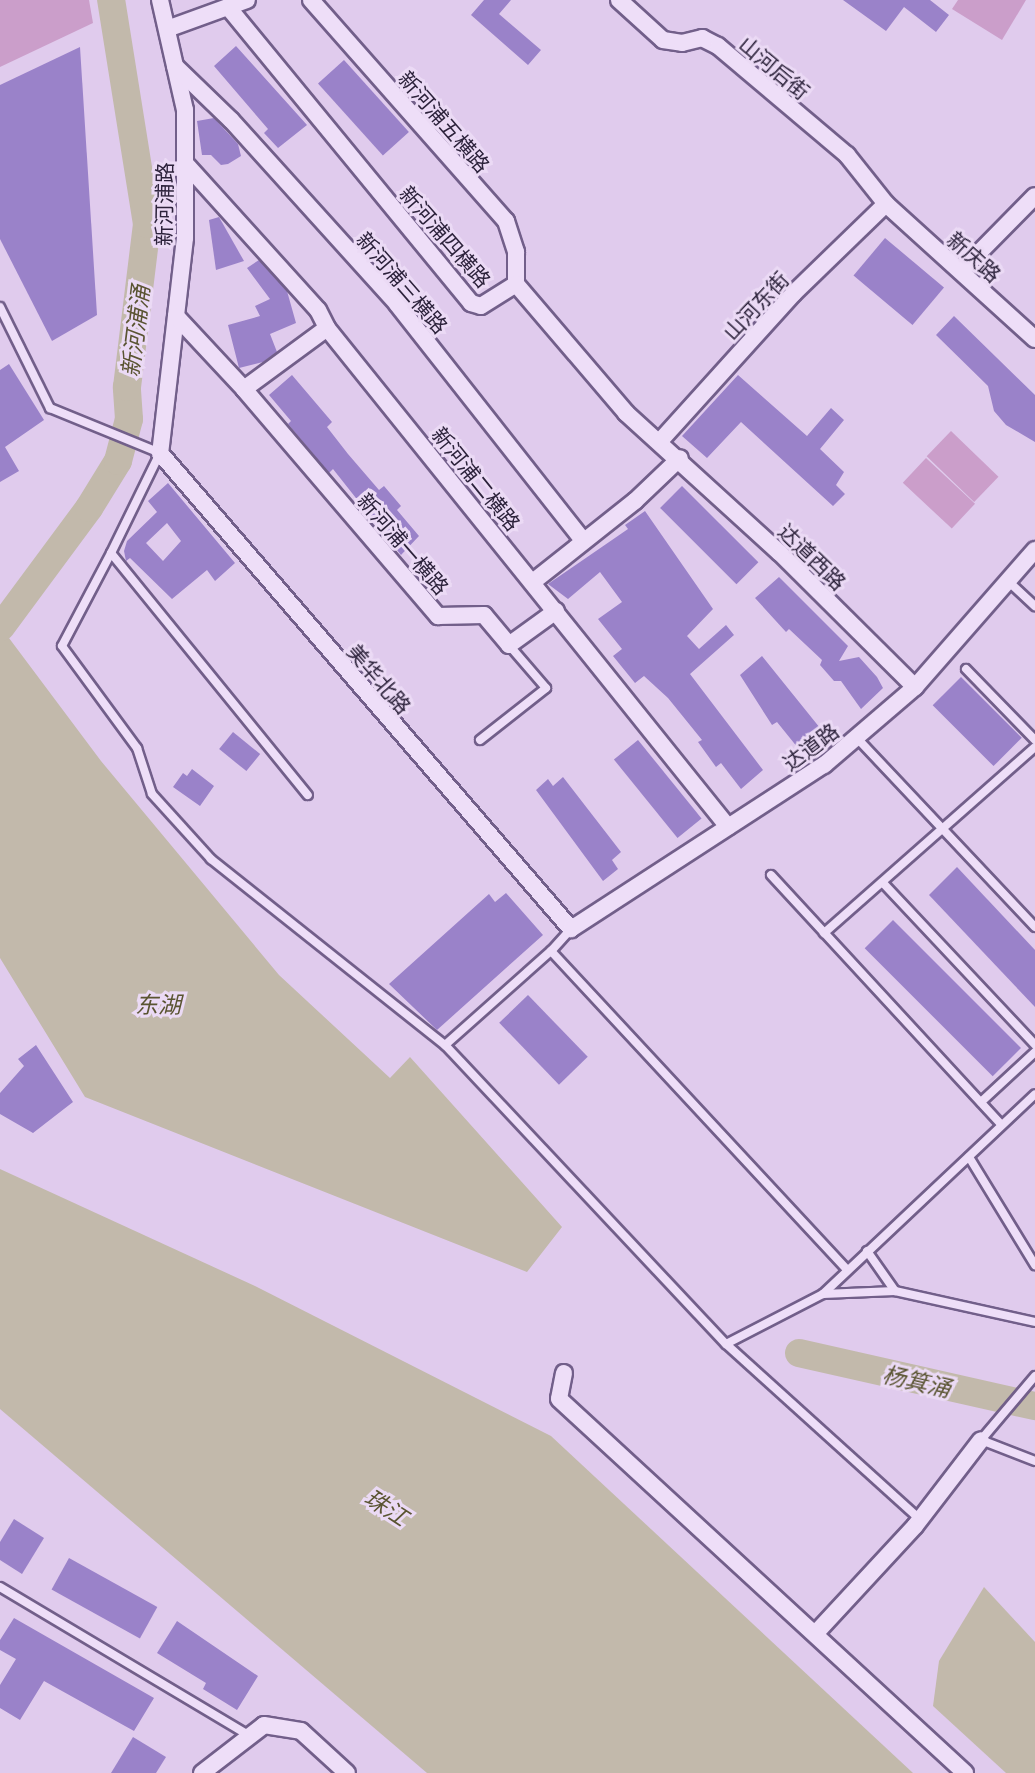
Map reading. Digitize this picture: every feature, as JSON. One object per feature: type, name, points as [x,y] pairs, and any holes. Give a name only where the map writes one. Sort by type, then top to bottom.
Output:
[{"type":"street","name":"新河浦路","points":[[160,0],[185,110],[185,238],[160,453]]},
{"type":"street","points":[[167,29],[247,0]]},
{"type":"street","name":"新河浦五横路","points":[[311,0],[506,221],[516,252],[516,284]]},
{"type":"street","name":"山河后街","points":[[619,0],[663,40],[682,43],[702,38],[718,46],[847,155],[886,204]]},
{"type":"street","name":"新河浦四横路","points":[[228,7],[471,303],[481,306],[516,284],[626,413],[680,458]]},
{"type":"street","name":"新河浦三横路","points":[[175,66],[232,120],[397,304],[583,540]]},
{"type":"street","name":"新河浦二横路","points":[[185,163],[318,310],[327,328],[534,581],[728,827]]},
{"type":"street","points":[[961,271],[1035,196]]},
{"type":"street","name":"新庆路","points":[[886,204],[1035,339]]},
{"type":"street","name":"山河东街","points":[[661,440],[794,293],[886,204]]},
{"type":"street","points":[[176,316],[244,389],[327,328]]},
{"type":"street","name":"新河浦一横路","points":[[244,389],[438,616],[484,615],[509,645]]},
{"type":"street","name":"美华北路","points":[[160,453],[571,929]]},
{"type":"street","points":[[534,581],[635,501],[680,458]]},
{"type":"street","name":"达道西路","points":[[680,458],[915,687]]},
{"type":"street","name":"达道路","points":[[571,929],[824,765],[915,687],[1035,550]]},
{"type":"street","points":[[509,645],[556,611]]},
{"type":"street","points":[[564,1373],[559,1399],[965,1773]]},
{"type":"street","points":[[815,1634],[920,1519],[981,1440]]},
{"type":"street","points":[[202,1773],[264,1725],[301,1731],[347,1773]]},
{"type":"lane","points":[[0,307],[50,408],[140,442],[160,453],[62,646],[137,748],[152,794],[211,859],[444,1045],[726,1344],[920,1519]]},
{"type":"lane","points":[[111,553],[307,795]]},
{"type":"lane","points":[[1007,581],[1035,606]]},
{"type":"lane","points":[[480,740],[546,688],[509,645]]},
{"type":"lane","points":[[966,669],[1035,740]]},
{"type":"lane","points":[[856,737],[1035,927]]},
{"type":"lane","points":[[824,933],[884,884],[1035,747]]},
{"type":"lane","points":[[771,875],[1002,1125]]},
{"type":"lane","points":[[884,884],[1035,1045]]},
{"type":"lane","points":[[444,1045],[551,951],[571,929]]},
{"type":"lane","points":[[551,951],[848,1270]]},
{"type":"lane","points":[[981,1102],[1035,1052]]},
{"type":"lane","points":[[726,1344],[823,1294],[1035,1094]]},
{"type":"lane","points":[[969,1157],[1035,1265]]},
{"type":"lane","points":[[867,1251],[895,1291]]},
{"type":"lane","points":[[823,1294],[895,1291],[1035,1322]]},
{"type":"lane","points":[[1035,1376],[981,1440],[1035,1461]]},
{"type":"lane","points":[[0,1587],[248,1735]]},
{"type":"shaded area","points":[[0,0],[89,0],[93,23],[0,67]]},
{"type":"shaded area","points":[[958,0],[1026,0],[1002,40],[952,9]]},
{"type":"shaded area","points":[[951,431],[998,477],[974,502],[927,456]]},
{"type":"shaded area","points":[[926,458],[975,504],[952,529],[903,483]]},
{"type":"water","name":"东湖","points":[[0,626],[101,761],[279,975],[390,1078],[410,1057],[562,1227],[527,1272],[85,1097],[0,958]]},
{"type":"water","name":"珠江","points":[[0,1169],[255,1286],[551,1436],[913,1773],[427,1773],[0,1409]]},
{"type":"water","points":[[984,1587],[1035,1642],[1035,1773],[1006,1773],[933,1706],[939,1661]]},
{"type":"building","points":[[484,0],[511,0],[499,14],[541,50],[528,65],[471,15]]},
{"type":"building","points":[[843,0],[930,0],[949,15],[936,32],[904,7],[886,31]]},
{"type":"building","points":[[236,46],[307,125],[278,148],[264,133],[268,129],[214,66]]},
{"type":"building","points":[[80,47],[97,315],[52,341],[0,239],[0,85]]},
{"type":"building","points":[[344,60],[409,132],[383,156],[318,83]]},
{"type":"building","points":[[214,118],[238,144],[241,156],[228,164],[221,165],[211,155],[202,155],[197,121]]},
{"type":"building","points":[[219,217],[244,261],[216,270],[209,220]]},
{"type":"building","points":[[885,238],[944,287],[912,325],[854,276]]},
{"type":"building","points":[[259,260],[287,291],[296,323],[270,334],[277,352],[263,362],[239,368],[228,325],[260,316],[255,306],[270,299],[247,268]]},
{"type":"building","points":[[954,316],[1035,395],[1035,442],[1006,425],[994,411],[988,386],[936,335]]},
{"type":"building","points":[[9,364],[44,420],[5,447],[19,471],[0,482],[0,370]]},
{"type":"building","points":[[292,375],[332,422],[327,427],[348,454],[379,490],[384,486],[401,506],[397,510],[419,536],[401,555],[333,469],[329,473],[288,424],[291,421],[269,395]]},
{"type":"building","points":[[738,375],[807,436],[831,408],[844,420],[820,449],[844,472],[836,485],[845,494],[833,506],[741,422],[707,458],[682,436]]},
{"type":"building","points":[[168,483],[235,563],[215,581],[207,570],[172,599],[130,558],[126,561],[124,551],[127,541],[157,512],[148,501]],"holes":[[[167,523],[181,541],[163,561],[146,543]]]},
{"type":"building","points":[[682,486],[758,562],[736,584],[660,508]]},
{"type":"building","points":[[645,511],[713,609],[687,636],[699,649],[726,625],[734,635],[690,674],[763,770],[741,789],[721,763],[716,767],[698,742],[702,740],[668,698],[644,676],[635,683],[613,656],[622,649],[598,619],[622,602],[600,572],[568,599],[548,584],[628,529],[625,525]]},
{"type":"building","points":[[779,577],[848,646],[839,661],[859,657],[877,677],[883,688],[861,709],[841,681],[834,681],[820,665],[822,660],[789,629],[786,632],[755,598]]},
{"type":"building","points":[[762,656],[820,728],[798,748],[777,722],[772,725],[740,675]]},
{"type":"building","points":[[961,677],[1022,738],[994,766],[933,705]]},
{"type":"building","points":[[233,732],[260,754],[246,771],[219,749]]},
{"type":"building","points":[[638,740],[702,818],[677,838],[614,760]]},
{"type":"building","points":[[192,769],[214,786],[200,806],[173,787],[183,773],[187,776]]},
{"type":"building","points":[[563,777],[621,852],[612,860],[618,869],[603,881],[536,790],[548,779],[553,786]]},
{"type":"building","points":[[957,867],[1035,950],[1035,1007],[929,895]]},
{"type":"building","points":[[506,893],[543,935],[437,1030],[389,984],[489,894],[495,902]]},
{"type":"building","points":[[893,920],[1021,1048],[993,1076],[865,948]]},
{"type":"building","points":[[528,995],[588,1057],[559,1085],[499,1023]]},
{"type":"building","points":[[36,1045],[73,1102],[33,1133],[0,1114],[0,1093],[24,1066],[18,1059]]},
{"type":"building","points":[[14,1519],[44,1538],[22,1574],[0,1560],[0,1542]]},
{"type":"building","points":[[69,1558],[157,1607],[140,1638],[52,1589]]},
{"type":"building","points":[[14,1618],[154,1698],[134,1731],[44,1681],[20,1720],[0,1708],[0,1685],[16,1659],[0,1650],[0,1640]]},
{"type":"building","points":[[177,1621],[258,1676],[237,1710],[203,1689],[206,1683],[157,1653]]},
{"type":"building","points":[[133,1737],[166,1757],[156,1773],[111,1773]]},
{"type":"waterway","name":"新河浦涌","points":[[1,627],[89,508],[118,461],[129,419],[127,387],[147,224],[111,0]]},
{"type":"waterway","name":"杨箕涌","points":[[799,1353],[1035,1406]]}]
